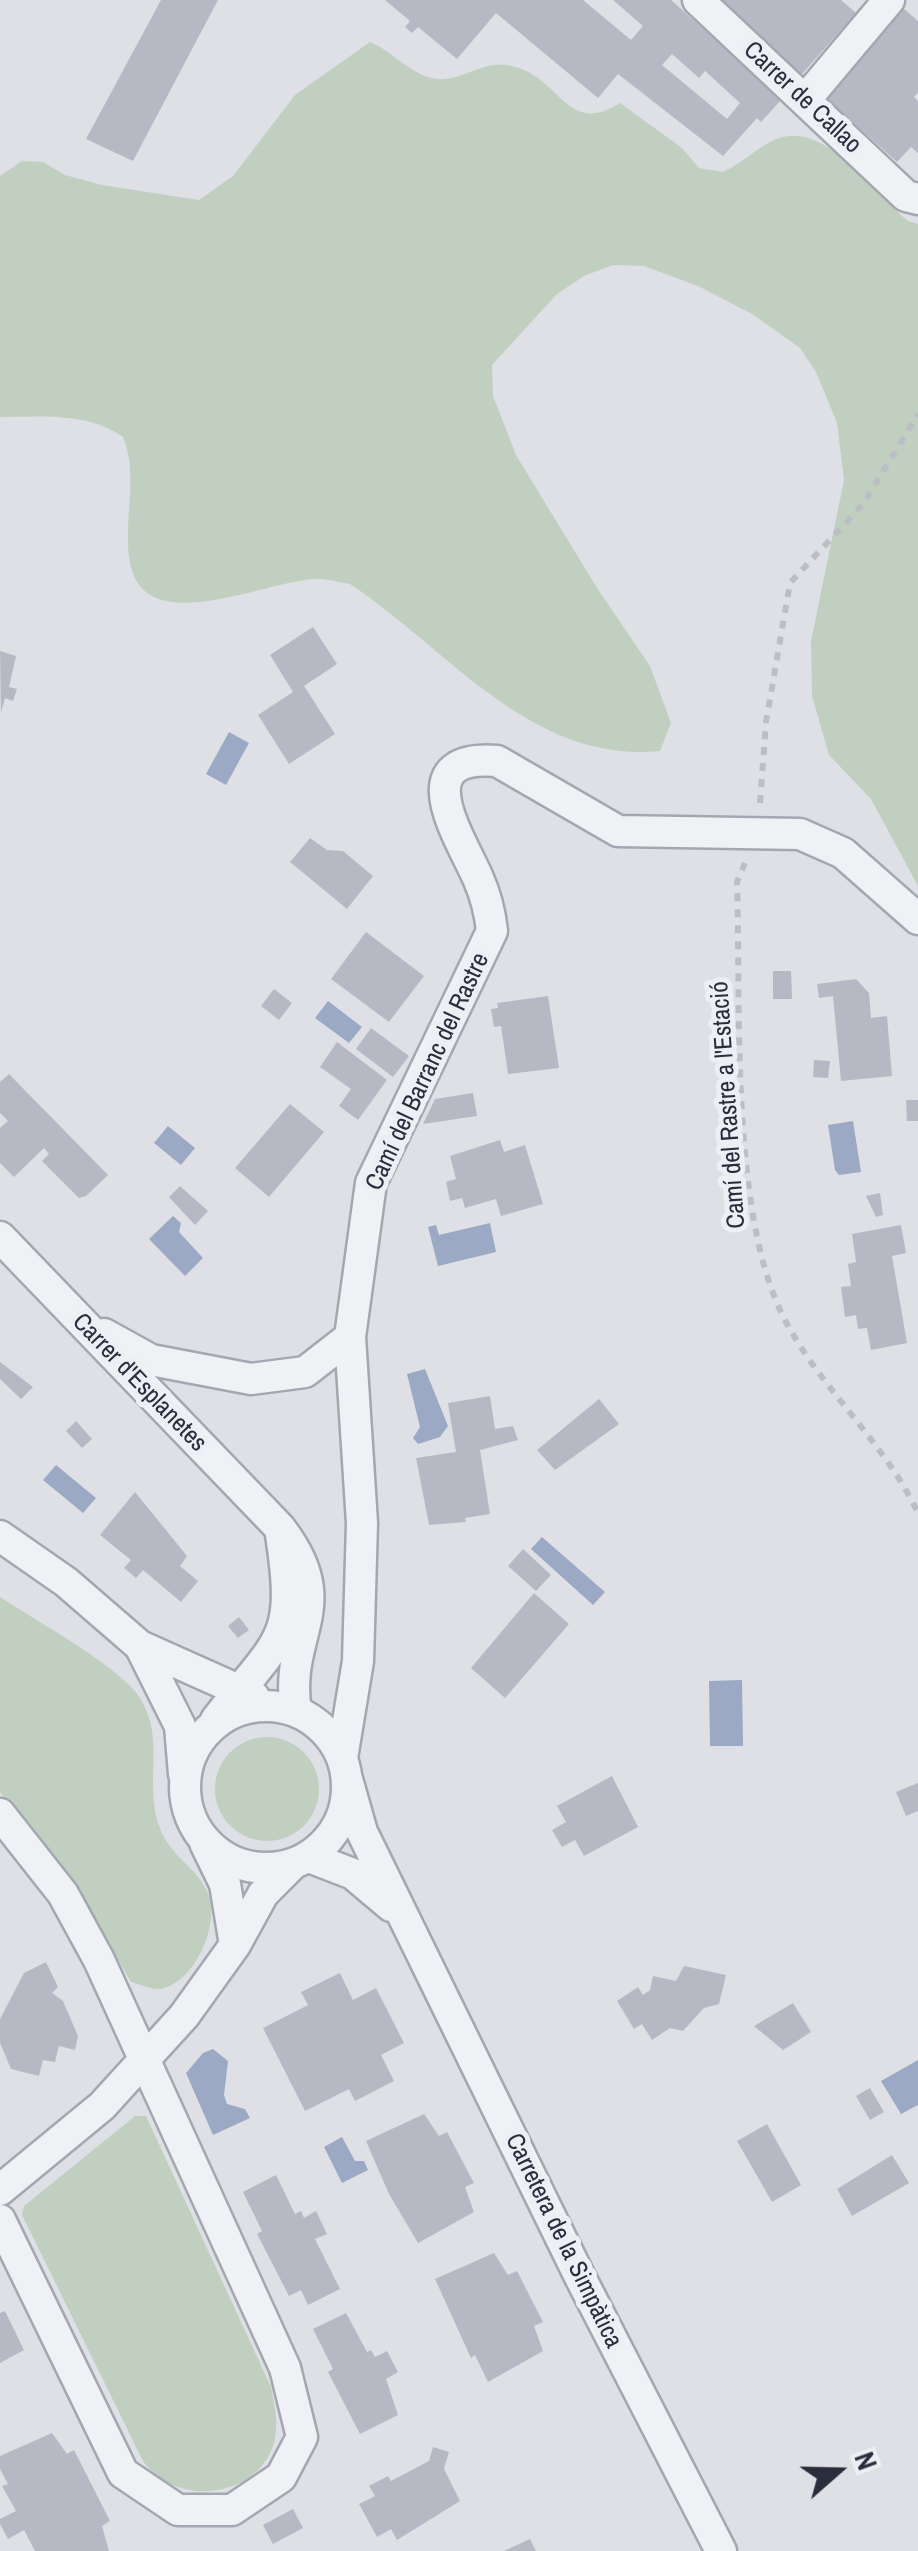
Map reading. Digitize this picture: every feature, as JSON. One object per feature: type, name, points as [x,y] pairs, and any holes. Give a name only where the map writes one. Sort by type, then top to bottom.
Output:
[{"type":"street","name":"Carrer de Callao","points":[[698,0],[912,197]]},
{"type":"street","points":[[805,100],[875,5]]},
{"type":"street","name":"Camí del Barranc del Rastre","points":[[345,1769],[358,1660],[362,1524],[350,1337],[371,1182],[492,931],[478,877],[446,813],[444,786],[454,769],[476,760],[497,762],[618,832],[800,834],[843,853],[886,886],[918,919]]},
{"type":"street","name":"Carrer d'Esplanetes","points":[[0,1237],[299,1552],[311,1595],[291,1682],[295,1712]]},
{"type":"street","points":[[75,1318],[151,1360],[252,1379],[304,1372],[350,1337]]},
{"type":"street","points":[[184,1781],[191,1756],[205,1733],[276,1649],[286,1622],[290,1592],[280,1528]]},
{"type":"street","points":[[0,1536],[66,1582],[140,1646],[295,1712],[331,1739],[345,1769],[340,1823],[264,1894],[235,1944],[184,2016],[102,2106],[0,2190]]},
{"type":"street","points":[[140,1646],[180,1726],[184,1781],[193,1823],[225,1884],[235,1944]]},
{"type":"street","points":[[205,1733],[240,1710],[295,1712],[325,1707],[358,1660]]},
{"type":"street","name":"Carretera de la Simpàtica","points":[[345,1769],[362,1832],[579,2275],[722,2551]]},
{"type":"street","points":[[0,1814],[63,1894],[145,2059],[285,2368],[302,2437],[281,2477],[232,2510],[178,2510],[123,2473],[0,2220]]},
{"type":"street","points":[[204,1840],[222,1856],[244,1866],[268,1869],[300,1861]]},
{"type":"street","name":"Carretera de la Simpàtica","points":[[300,1861],[372,1886],[410,1928]]},
{"type":"path","name":"Camí del Rastre a l'Estació","points":[[917,416],[864,504],[790,584],[766,722],[758,831],[737,882],[746,1142],[759,1248],[794,1338],[890,1467],[918,1513]]},
{"type":"green space","points":[[370,42],[429,77],[447,79],[489,66],[507,65],[540,80],[574,109],[601,112],[620,103],[682,148],[699,168],[723,172],[768,143],[801,136],[835,152],[908,221],[918,224],[918,886],[871,799],[829,755],[812,696],[811,641],[844,480],[837,423],[816,372],[800,348],[752,314],[698,286],[644,266],[613,265],[584,276],[557,294],[492,365],[493,396],[516,455],[650,666],[671,723],[660,751],[614,750],[571,739],[531,721],[350,584],[320,579],[214,600],[161,600],[142,589],[131,567],[130,469],[123,437],[79,420],[0,417],[0,176],[22,161],[43,162],[65,175],[102,185],[199,200],[233,176],[295,95]]},
{"type":"green space","points":[[0,1597],[106,1666],[133,1689],[144,1705],[153,1739],[153,1792],[160,1828],[169,1845],[201,1881],[210,1902],[211,1917],[203,1948],[185,1975],[173,1984],[157,1989],[131,1982],[90,1912],[0,1792]]},
{"type":"green space","points":[[267,1737],[287,1741],[304,1752],[315,1769],[319,1789],[315,1809],[304,1826],[287,1837],[267,1841],[247,1837],[230,1826],[219,1809],[215,1789],[219,1769],[230,1752],[247,1741]]},
{"type":"green space","points":[[135,2116],[146,2116],[271,2387],[276,2426],[272,2449],[247,2479],[229,2487],[211,2491],[173,2485],[143,2461],[22,2215],[24,2206]]},
{"type":"water","points":[[229,732],[249,743],[226,785],[206,774]]},
{"type":"water","points":[[328,1001],[362,1027],[349,1043],[315,1018]]},
{"type":"water","points":[[853,1121],[861,1172],[839,1175],[828,1125]]},
{"type":"water","points":[[168,1126],[195,1148],[181,1165],[154,1143]]},
{"type":"water","points":[[173,1216],[181,1223],[179,1232],[203,1258],[185,1276],[149,1239]]},
{"type":"water","points":[[490,1223],[496,1252],[438,1266],[428,1227],[436,1225],[439,1235]]},
{"type":"water","points":[[425,1369],[448,1426],[440,1437],[418,1444],[413,1438],[420,1427],[407,1374]]},
{"type":"water","points":[[56,1465],[96,1498],[83,1513],[43,1480]]},
{"type":"water","points":[[542,1537],[605,1592],[593,1605],[531,1549]]},
{"type":"water","points":[[742,1680],[743,1746],[710,1746],[709,1681]]},
{"type":"water","points":[[213,2049],[228,2061],[224,2095],[227,2104],[245,2109],[250,2118],[213,2135],[186,2073],[203,2053]]},
{"type":"water","points":[[918,2060],[918,2105],[901,2114],[881,2081]]},
{"type":"water","points":[[342,2137],[355,2161],[364,2161],[368,2170],[342,2183],[324,2147]]},
{"type":"building","points":[[161,0],[218,0],[133,161],[86,139]]},
{"type":"building","points":[[385,0],[583,0],[631,40],[643,26],[613,0],[671,0],[782,99],[761,122],[757,118],[723,156],[618,74],[598,98],[496,13],[457,59],[418,27],[412,33],[405,27],[410,21]],"holes":[[[672,54],[699,78],[705,71],[740,103],[727,119],[662,65]]]},
{"type":"building","points":[[717,0],[841,0],[856,13],[802,74]]},
{"type":"building","points":[[903,8],[918,21],[918,93],[914,97],[918,101],[918,153],[911,147],[897,162],[825,97]]},
{"type":"building","points":[[313,627],[337,664],[304,686],[335,734],[289,764],[258,715],[293,692],[270,655]]},
{"type":"building","points":[[0,651],[16,656],[9,687],[17,689],[13,701],[5,698],[1,713]]},
{"type":"building","points":[[310,838],[327,850],[343,851],[373,876],[347,909],[290,862]]},
{"type":"building","points":[[366,932],[424,976],[389,1022],[331,979]]},
{"type":"building","points":[[773,971],[791,971],[792,999],[773,999]]},
{"type":"building","points":[[856,979],[869,993],[871,1018],[887,1016],[892,1076],[841,1081],[833,996],[819,998],[817,984]]},
{"type":"building","points":[[274,989],[292,1003],[279,1020],[261,1006]]},
{"type":"building","points":[[548,996],[559,1068],[508,1074],[501,1026],[494,1027],[491,1009],[498,1008],[497,1003]]},
{"type":"building","points":[[371,1028],[409,1056],[393,1077],[356,1049]]},
{"type":"building","points":[[337,1042],[387,1080],[358,1120],[339,1106],[351,1089],[320,1067]]},
{"type":"building","points":[[814,1060],[830,1061],[828,1078],[813,1077]]},
{"type":"building","points":[[9,1074],[108,1175],[86,1196],[79,1198],[42,1161],[49,1154],[44,1148],[14,1177],[0,1163],[0,1128],[8,1121],[0,1113],[0,1082]]},
{"type":"building","points":[[473,1093],[477,1116],[423,1124],[435,1099]]},
{"type":"building","points":[[906,1100],[918,1100],[918,1121],[907,1121]]},
{"type":"building","points":[[290,1104],[324,1132],[269,1197],[235,1168]]},
{"type":"building","points":[[500,1140],[504,1152],[525,1145],[543,1204],[501,1216],[496,1199],[465,1208],[462,1198],[450,1201],[446,1182],[456,1179],[450,1156]]},
{"type":"building","points":[[180,1186],[208,1211],[195,1225],[169,1197]]},
{"type":"building","points":[[880,1193],[883,1215],[876,1217],[866,1196]]},
{"type":"building","points":[[901,1225],[906,1253],[892,1256],[907,1343],[871,1350],[867,1328],[858,1329],[856,1315],[845,1317],[841,1287],[851,1286],[848,1264],[856,1262],[852,1234]]},
{"type":"building","points":[[0,1362],[33,1387],[21,1399],[0,1379]]},
{"type":"building","points":[[490,1396],[495,1429],[513,1426],[518,1440],[480,1450],[490,1514],[465,1518],[466,1522],[429,1525],[416,1458],[456,1452],[448,1403]]},
{"type":"building","points":[[599,1399],[619,1424],[555,1470],[537,1450]]},
{"type":"building","points":[[76,1421],[92,1439],[82,1448],[66,1431]]},
{"type":"building","points":[[135,1492],[187,1556],[180,1566],[198,1581],[181,1602],[143,1570],[136,1578],[124,1568],[131,1560],[100,1535]]},
{"type":"building","points":[[523,1549],[551,1575],[536,1591],[508,1566]]},
{"type":"building","points":[[534,1593],[569,1624],[505,1698],[471,1668]]},
{"type":"building","points":[[239,1617],[249,1630],[238,1638],[228,1626]]},
{"type":"building","points":[[612,1776],[638,1827],[584,1856],[575,1840],[562,1847],[552,1830],[566,1822],[557,1806]]},
{"type":"building","points":[[918,1783],[918,1811],[906,1816],[896,1792]]},
{"type":"building","points":[[46,1962],[58,1987],[52,1993],[63,2001],[78,2036],[75,2050],[59,2046],[55,2062],[43,2060],[39,2076],[11,2069],[0,2043],[0,2019],[24,1973]]},
{"type":"building","points":[[684,1966],[726,1975],[719,2004],[704,2008],[683,2031],[670,2028],[652,2040],[642,2024],[634,2029],[617,2001],[638,1987],[643,1995],[650,1990],[653,1976],[676,1981]]},
{"type":"building","points":[[340,1973],[353,2000],[376,1988],[404,2043],[381,2055],[394,2081],[355,2101],[349,2089],[305,2111],[263,2028],[308,2005],[301,1992]]},
{"type":"building","points":[[793,2003],[811,2032],[783,2050],[754,2026]]},
{"type":"building","points":[[870,2088],[884,2112],[870,2120],[856,2096]]},
{"type":"building","points":[[424,2114],[439,2136],[447,2132],[474,2183],[465,2187],[474,2212],[418,2243],[389,2194],[366,2141]]},
{"type":"building","points":[[767,2124],[801,2185],[772,2202],[737,2141]]},
{"type":"building","points":[[892,2155],[909,2183],[852,2216],[837,2189]]},
{"type":"building","points":[[276,2175],[295,2214],[301,2211],[304,2218],[316,2211],[327,2234],[315,2239],[340,2289],[308,2305],[301,2290],[289,2296],[257,2234],[262,2231],[243,2192]]},
{"type":"building","points":[[494,2253],[508,2275],[517,2271],[543,2322],[534,2326],[543,2351],[488,2382],[475,2355],[471,2358],[435,2279]]},
{"type":"building","points":[[5,2311],[24,2350],[0,2363],[0,2313]]},
{"type":"building","points":[[346,2313],[367,2352],[371,2350],[375,2357],[387,2351],[398,2372],[386,2379],[398,2415],[360,2434],[328,2372],[333,2369],[313,2329]]},
{"type":"building","points":[[52,2433],[67,2454],[74,2450],[110,2521],[102,2526],[109,2551],[35,2551],[24,2530],[8,2539],[0,2524],[0,2519],[16,2511],[2,2486],[8,2484],[0,2469],[0,2456]]},
{"type":"building","points":[[433,2447],[449,2452],[444,2469],[460,2501],[397,2540],[391,2529],[377,2537],[359,2504],[375,2496],[369,2486],[388,2476],[391,2481],[429,2461]]},
{"type":"building","points":[[293,2509],[303,2528],[273,2544],[263,2525]]},
{"type":"building","points":[[530,2539],[536,2551],[504,2551]]}]
